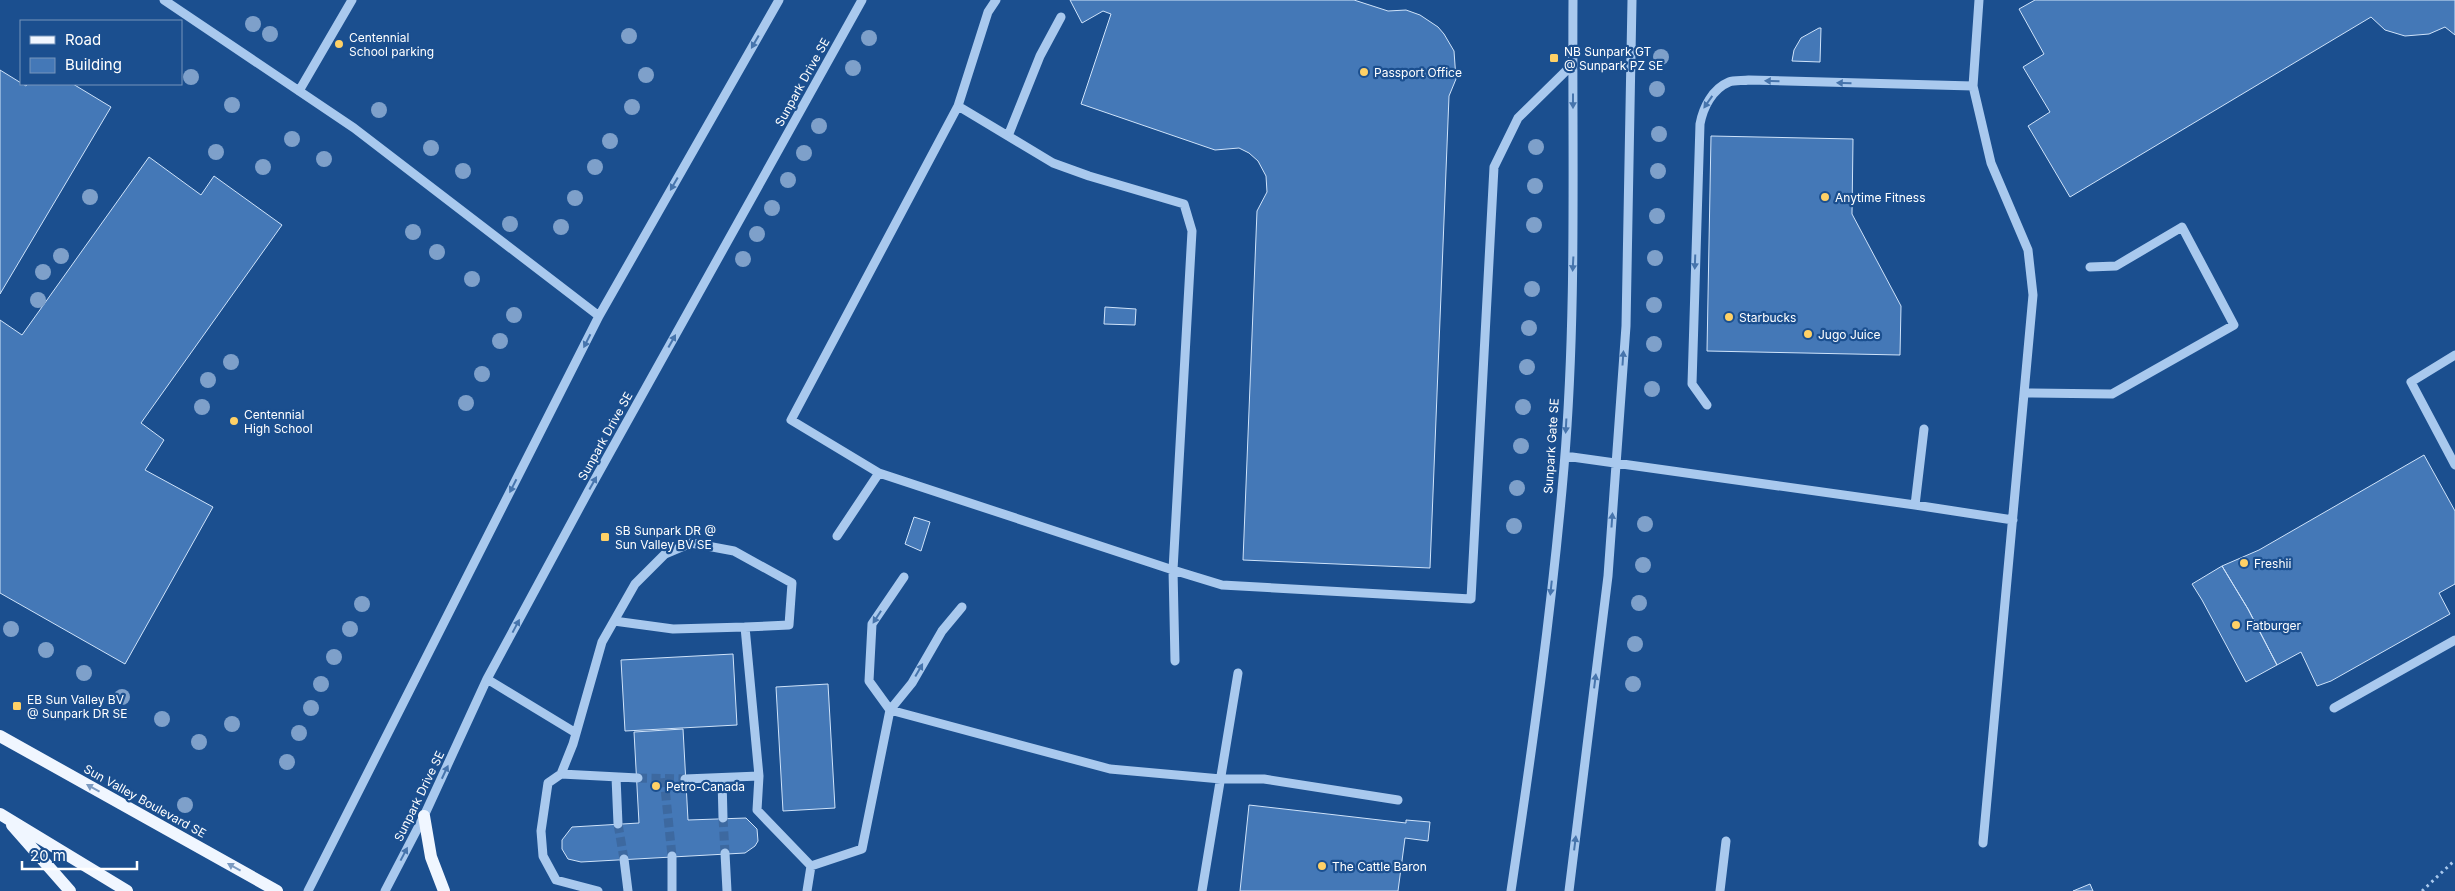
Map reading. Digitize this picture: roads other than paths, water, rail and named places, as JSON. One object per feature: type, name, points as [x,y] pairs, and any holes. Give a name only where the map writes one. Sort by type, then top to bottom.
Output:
[{"type":"main road","name":"Sun Valley Boulevard SE","points":[[0,736],[277,891]]},
{"type":"main road","points":[[2,815],[70,891]]},
{"type":"main road","points":[[2,815],[127,891]]},
{"type":"main road","points":[[424,816],[431,857],[444,891]]},
{"type":"street","points":[[164,0],[354,128],[600,316]]},
{"type":"street","points":[[299,91],[352,0]]},
{"type":"street","points":[[308,891],[600,316],[779,0]]},
{"type":"street","name":"Sunpark Drive SE","points":[[385,891],[424,816],[487,679],[593,482],[862,0]]},
{"type":"street","points":[[996,0],[988,12],[958,106],[791,420],[879,473],[1222,585],[1471,599],[1494,167],[1518,118],[1573,64]]},
{"type":"street","name":"Sunpark Gate SE","points":[[1511,891],[1539,700],[1565,456],[1574,250],[1573,0]]},
{"type":"street","points":[[1569,891],[1608,576],[1626,326],[1632,0]]},
{"type":"street","points":[[1979,0],[1973,86],[1990,163],[2028,250],[2033,295],[1983,843]]},
{"type":"street","points":[[1008,136],[1040,56],[1061,17]]},
{"type":"street","points":[[1708,405],[1692,384],[1700,124],[1703,109],[1713,94],[1728,82],[1749,80],[1973,86]]},
{"type":"street","points":[[958,106],[1053,163],[1088,176],[1184,204],[1192,231],[1173,570],[1175,661]]},
{"type":"street","points":[[2024,393],[2112,394],[2234,324],[2182,228],[2116,266],[2090,267]]},
{"type":"street","points":[[2455,355],[2411,382],[2455,465]]},
{"type":"street","points":[[1915,504],[1924,429]]},
{"type":"street","points":[[1565,456],[1915,504],[2013,520]]},
{"type":"street","points":[[837,536],[879,473]]},
{"type":"street","points":[[598,891],[556,880],[543,856],[541,831],[548,783],[561,774],[576,733],[602,642],[635,584],[665,554],[691,543],[734,551],[792,583],[789,625],[673,630],[614,621]]},
{"type":"street","points":[[904,577],[872,624],[868,681],[890,710],[1110,769],[1221,779],[1264,780],[1398,800]]},
{"type":"street","points":[[811,866],[862,849],[890,710],[912,683],[942,631],[962,607]]},
{"type":"street","points":[[745,627],[759,776],[757,810],[811,866]]},
{"type":"street","points":[[2334,708],[2455,640]]},
{"type":"street","points":[[1202,891],[1238,673]]},
{"type":"street","points":[[487,679],[576,733]]},
{"type":"street","points":[[561,774],[638,778]]},
{"type":"street","points":[[685,779],[759,776]]},
{"type":"street","points":[[616,777],[618,824]]},
{"type":"street","points":[[722,778],[723,818]]},
{"type":"street","points":[[1720,891],[1726,841]]},
{"type":"street","points":[[725,854],[726,891]]},
{"type":"street","points":[[672,856],[672,891]]},
{"type":"street","points":[[624,859],[628,891]]},
{"type":"street","points":[[806,891],[811,866]]},
{"type":"tunnel","points":[[638,778],[685,779]]},
{"type":"tunnel","points":[[664,778],[672,856]]},
{"type":"tunnel","points":[[723,818],[725,853]]},
{"type":"tunnel","points":[[618,824],[624,859]]},
{"type":"place","name":"Centennial School parking","points":[[339,44]]},
{"type":"place","name":"NB Sunpark GT @ Sunpark PZ SE","points":[[1554,58]]},
{"type":"place","name":"Passport Office","points":[[1364,72]]},
{"type":"place","name":"Anytime Fitness","points":[[1825,197]]},
{"type":"place","name":"Starbucks","points":[[1729,317]]},
{"type":"place","name":"Jugo Juice","points":[[1808,334]]},
{"type":"place","name":"Centennial High School","points":[[234,421]]},
{"type":"place","name":"SB Sunpark DR @ Sun Valley BV SE","points":[[605,537]]},
{"type":"place","name":"Freshii","points":[[2244,563]]},
{"type":"place","name":"Fatburger","points":[[2236,625]]},
{"type":"place","name":"EB Sun Valley BV @ Sunpark DR SE","points":[[17,706]]},
{"type":"place","name":"Petro-Canada","points":[[656,786]]},
{"type":"place","name":"The Cattle Baron","points":[[1322,866]]}]
